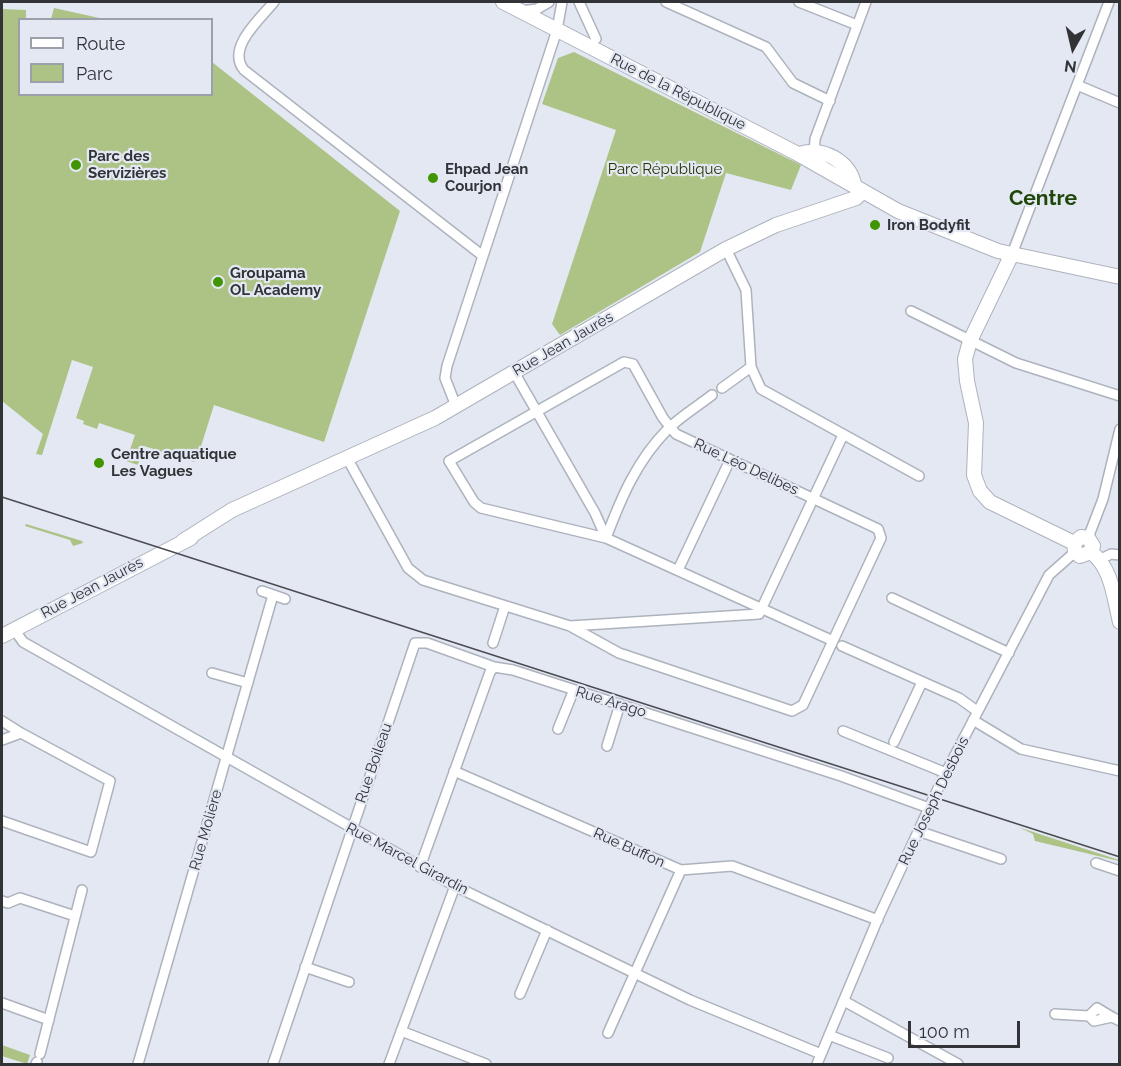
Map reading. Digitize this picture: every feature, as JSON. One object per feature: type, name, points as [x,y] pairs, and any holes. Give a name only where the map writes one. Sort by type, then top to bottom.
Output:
[{"type":"main road","name":"Rue de la République","points":[[490,2],[557,30]]},
{"type":"main road","name":"Rue de la République","points":[[503,2],[799,154],[818,156]]},
{"type":"main road","points":[[818,156],[844,173],[859,188],[898,211],[1012,254],[1119,278]]},
{"type":"main road","name":"Rue Jean Jaurès","points":[[2,636],[183,541],[255,508],[280,491],[456,406],[726,249],[776,225],[847,199],[859,188]]},
{"type":"main road","points":[[1012,254],[970,341],[965,370],[976,423],[973,464],[976,483],[985,498],[998,507],[1079,544],[1083,556],[1095,556],[1107,571],[1116,589],[1119,621]]},
{"type":"street","points":[[274,2],[238,49],[239,61],[244,70],[483,256]]},
{"type":"street","points":[[521,11],[537,9],[549,2]]},
{"type":"street","points":[[456,406],[446,384],[445,372],[557,30],[562,2]]},
{"type":"street","points":[[579,2],[596,39]]},
{"type":"street","points":[[799,2],[824,6],[857,25]]},
{"type":"street","points":[[818,156],[819,133],[866,2]]},
{"type":"street","points":[[1012,254],[1109,2]]},
{"type":"street","points":[[672,3],[766,47],[793,83],[830,101]]},
{"type":"street","points":[[1077,86],[1119,103]]},
{"type":"street","points":[[726,249],[746,290],[751,367],[761,389],[919,476]]},
{"type":"street","points":[[911,310],[1016,363],[1119,396]]},
{"type":"street","name":"Rue Léo Delibes","points":[[570,626],[619,653],[792,711],[803,705],[831,640],[881,538],[878,529],[676,434],[633,364],[624,362],[449,461],[474,502],[481,508],[606,538]]},
{"type":"street","points":[[722,388],[751,367]]},
{"type":"street","points":[[514,372],[595,513],[606,538],[831,640]]},
{"type":"street","points":[[606,538],[624,491],[648,451],[670,427],[712,394]]},
{"type":"street","points":[[1079,544],[1103,499],[1119,429]]},
{"type":"street","points":[[347,458],[408,568],[423,580],[570,626],[754,616],[763,609],[843,435]]},
{"type":"street","points":[[678,570],[730,460]]},
{"type":"street","name":"Rue Joseph Desbois","points":[[817,1065],[918,831],[975,715],[1049,575],[1079,544]]},
{"type":"street","points":[[1095,556],[1119,555]]},
{"type":"street","points":[[262,591],[285,599]]},
{"type":"street","name":"Rue Molière","points":[[138,1065],[273,595]]},
{"type":"street","points":[[892,598],[1009,653]]},
{"type":"street","points":[[493,643],[505,606]]},
{"type":"street","name":"Rue Marcel Girardin","points":[[14,629],[23,642],[226,759],[455,886],[690,1000],[821,1054]]},
{"type":"street","name":"Rue Boileau","points":[[273,1065],[415,644],[427,643],[494,667]]},
{"type":"street","points":[[842,646],[959,698],[975,715],[1021,749],[1119,771]]},
{"type":"street","points":[[420,867],[490,672],[494,667]]},
{"type":"street","name":"Rue Arago","points":[[494,667],[513,670],[573,692],[620,704],[728,742],[841,776],[929,808]]},
{"type":"street","points":[[212,673],[248,683]]},
{"type":"street","points":[[894,742],[922,682]]},
{"type":"street","points":[[558,729],[573,692]]},
{"type":"street","points":[[607,746],[620,704]]},
{"type":"street","points":[[2,721],[110,781],[92,852],[2,821]]},
{"type":"street","points":[[843,731],[946,773]]},
{"type":"street","points":[[2,740],[21,733]]},
{"type":"street","name":"Rue Buffon","points":[[454,771],[681,870],[732,866],[878,920]]},
{"type":"street","points":[[918,831],[1001,859]]},
{"type":"street","points":[[1096,863],[1119,871]]},
{"type":"street","points":[[608,1033],[681,870]]},
{"type":"street","points":[[388,1065],[455,886]]},
{"type":"street","points":[[38,1060],[82,890]]},
{"type":"street","points":[[4,905],[20,898],[75,916]]},
{"type":"street","points":[[520,994],[547,930]]},
{"type":"street","points":[[305,967],[349,982]]},
{"type":"street","points":[[844,1001],[958,1065]]},
{"type":"street","points":[[2,1003],[49,1020]]},
{"type":"street","points":[[1055,1014],[1089,1016],[1094,1021],[1116,1019]]},
{"type":"street","points":[[401,1031],[486,1065]]},
{"type":"street","points":[[829,1035],[888,1058]]},
{"type":"green space","points":[[54,8],[99,18],[51,18]]},
{"type":"green space","name":"Groupama OL Academy","points":[[2,9],[26,10],[26,18],[18,18],[18,96],[213,96],[213,63],[400,211],[324,442],[214,405],[197,459],[194,462],[144,446],[138,465],[126,461],[135,435],[99,423],[97,429],[83,424],[84,421],[76,418],[93,367],[72,360],[42,455],[36,454],[43,434],[2,401]]},
{"type":"green space","name":"Parc République","points":[[574,52],[801,165],[791,190],[726,173],[700,252],[560,335],[552,324],[616,130],[542,104],[558,58]]},
{"type":"green space","points":[[26,524],[83,543],[73,546],[70,540],[25,526]]},
{"type":"green space","points":[[1018,827],[1119,861],[1035,841],[1033,834]]},
{"type":"green space","points":[[2,1045],[30,1055],[27,1064],[2,1056]]},
{"type":"tram line","points":[[2,497],[1120,857]]},
{"type":"place","name":"Parc des Servizières","points":[[76,165]]},
{"type":"place","name":"Ehpad Jean Courjon","points":[[433,178]]},
{"type":"place","name":"Iron Bodyfit","points":[[875,225]]},
{"type":"place","name":"Groupama OL Academy","points":[[218,282]]},
{"type":"place","name":"Centre aquatique Les Vagues","points":[[99,463]]},
{"type":"district","name":"Centre","points":[[1043,199]]}]
